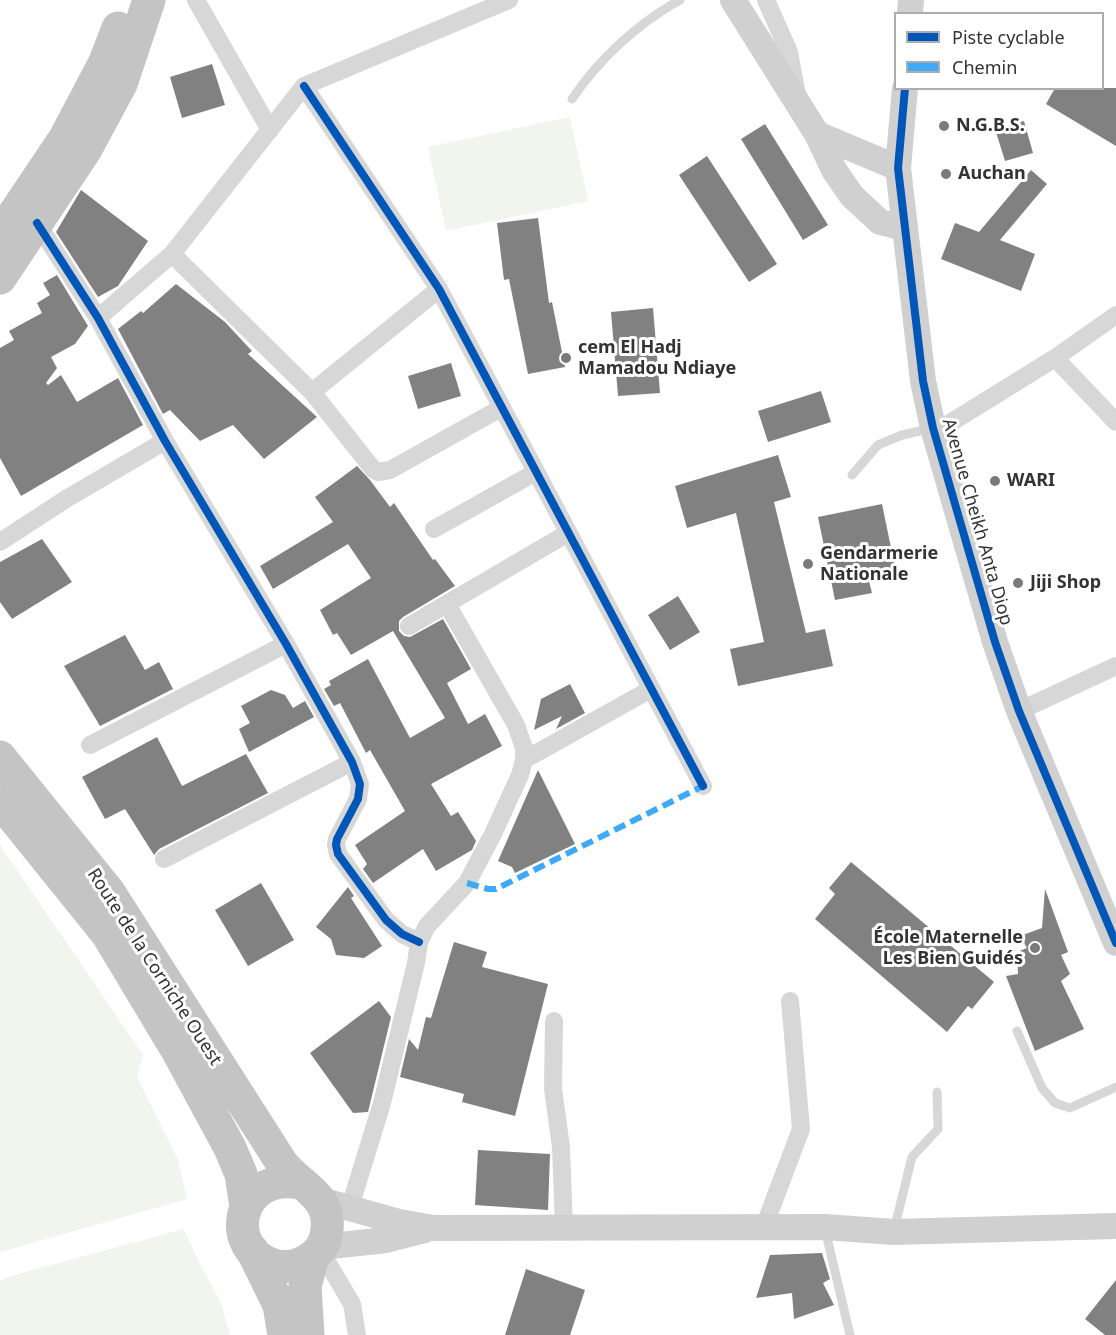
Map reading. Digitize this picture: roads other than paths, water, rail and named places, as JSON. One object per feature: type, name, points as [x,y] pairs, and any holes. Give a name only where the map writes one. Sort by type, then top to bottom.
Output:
[{"type":"highway","points":[[0,235],[65,138],[105,62],[126,0]]},
{"type":"highway","points":[[0,278],[86,149],[121,84],[149,0]]},
{"type":"highway","name":"Route de la Corniche Ouest","points":[[0,757],[109,892],[271,1147],[292,1176],[324,1197]]},
{"type":"highway","name":"Route de la Corniche Ouest","points":[[0,801],[114,944],[177,1050],[230,1148],[241,1174],[246,1207]]},
{"type":"highway","points":[[287,1181],[324,1197],[327,1211],[327,1236],[318,1251],[294,1324],[246,1240],[243,1229],[243,1217],[252,1196],[262,1187],[274,1182],[287,1181]]},
{"type":"highway","points":[[252,1250],[262,1259],[274,1265],[288,1267],[301,1264],[318,1251]]},
{"type":"street","points":[[196,0],[270,130]]},
{"type":"street","points":[[98,318],[172,254],[304,86],[509,0]]},
{"type":"street","points":[[733,0],[818,134],[834,170],[852,196],[880,222],[904,228]]},
{"type":"street","points":[[766,0],[789,52],[798,104]]},
{"type":"street","points":[[304,86],[438,289],[703,786]]},
{"type":"street","name":"Avenue Cheikh Anta Diop","points":[[905,90],[898,168],[923,381],[934,431],[996,642],[1019,711],[1116,943]]},
{"type":"street","points":[[818,134],[898,168]]},
{"type":"street","points":[[37,223],[98,318],[165,441],[286,644],[352,762],[360,784],[358,799],[338,839],[336,845],[338,854],[387,920],[402,934],[418,942]]},
{"type":"street","points":[[172,254],[312,392],[369,465],[378,471],[390,470],[501,408]]},
{"type":"street","points":[[312,392],[438,289]]},
{"type":"street","points":[[934,431],[1055,358],[1116,315]]},
{"type":"street","points":[[1055,358],[1116,422]]},
{"type":"street","points":[[0,542],[66,499],[165,441]]},
{"type":"street","points":[[434,529],[536,472]]},
{"type":"street","points":[[409,626],[568,533]]},
{"type":"street","points":[[447,604],[516,725],[524,748],[524,760],[520,775],[493,834],[467,882],[427,926],[418,942],[416,963],[382,1103],[324,1197],[399,1222],[434,1228],[825,1227],[894,1232],[1116,1226]]},
{"type":"street","points":[[90,745],[286,644]]},
{"type":"street","points":[[1019,711],[1116,666]]},
{"type":"street","points":[[524,760],[651,689]]},
{"type":"street","points":[[164,859],[352,762]]},
{"type":"street","points":[[764,1227],[801,1129],[790,1001]]},
{"type":"street","points":[[554,1021],[553,1089],[561,1147],[564,1228]]},
{"type":"street","points":[[357,1335],[352,1304],[318,1251],[386,1240],[434,1228]]},
{"type":"lane","points":[[572,99],[588,75],[652,15],[680,0]]},
{"type":"lane","points":[[852,474],[878,445],[902,435],[934,431]]},
{"type":"lane","points":[[1017,1031],[1042,1088],[1055,1103],[1070,1108],[1116,1088]]},
{"type":"lane","points":[[894,1232],[912,1157],[938,1129],[937,1092]]},
{"type":"lane","points":[[825,1227],[850,1335]]},
{"type":"place","name":"N.G.B.S.","points":[[944,126]]},
{"type":"place","name":"Auchan","points":[[946,174]]},
{"type":"place","name":"cem El Hadj Mamadou Ndiaye","points":[[566,358]]},
{"type":"place","name":"WARI","points":[[995,481]]},
{"type":"place","name":"Gendarmerie Nationale","points":[[808,564]]},
{"type":"place","name":"Jiji Shop","points":[[1018,583]]},
{"type":"place","name":"École Maternelle Les Bien Guidés","points":[[1035,948]]}]
